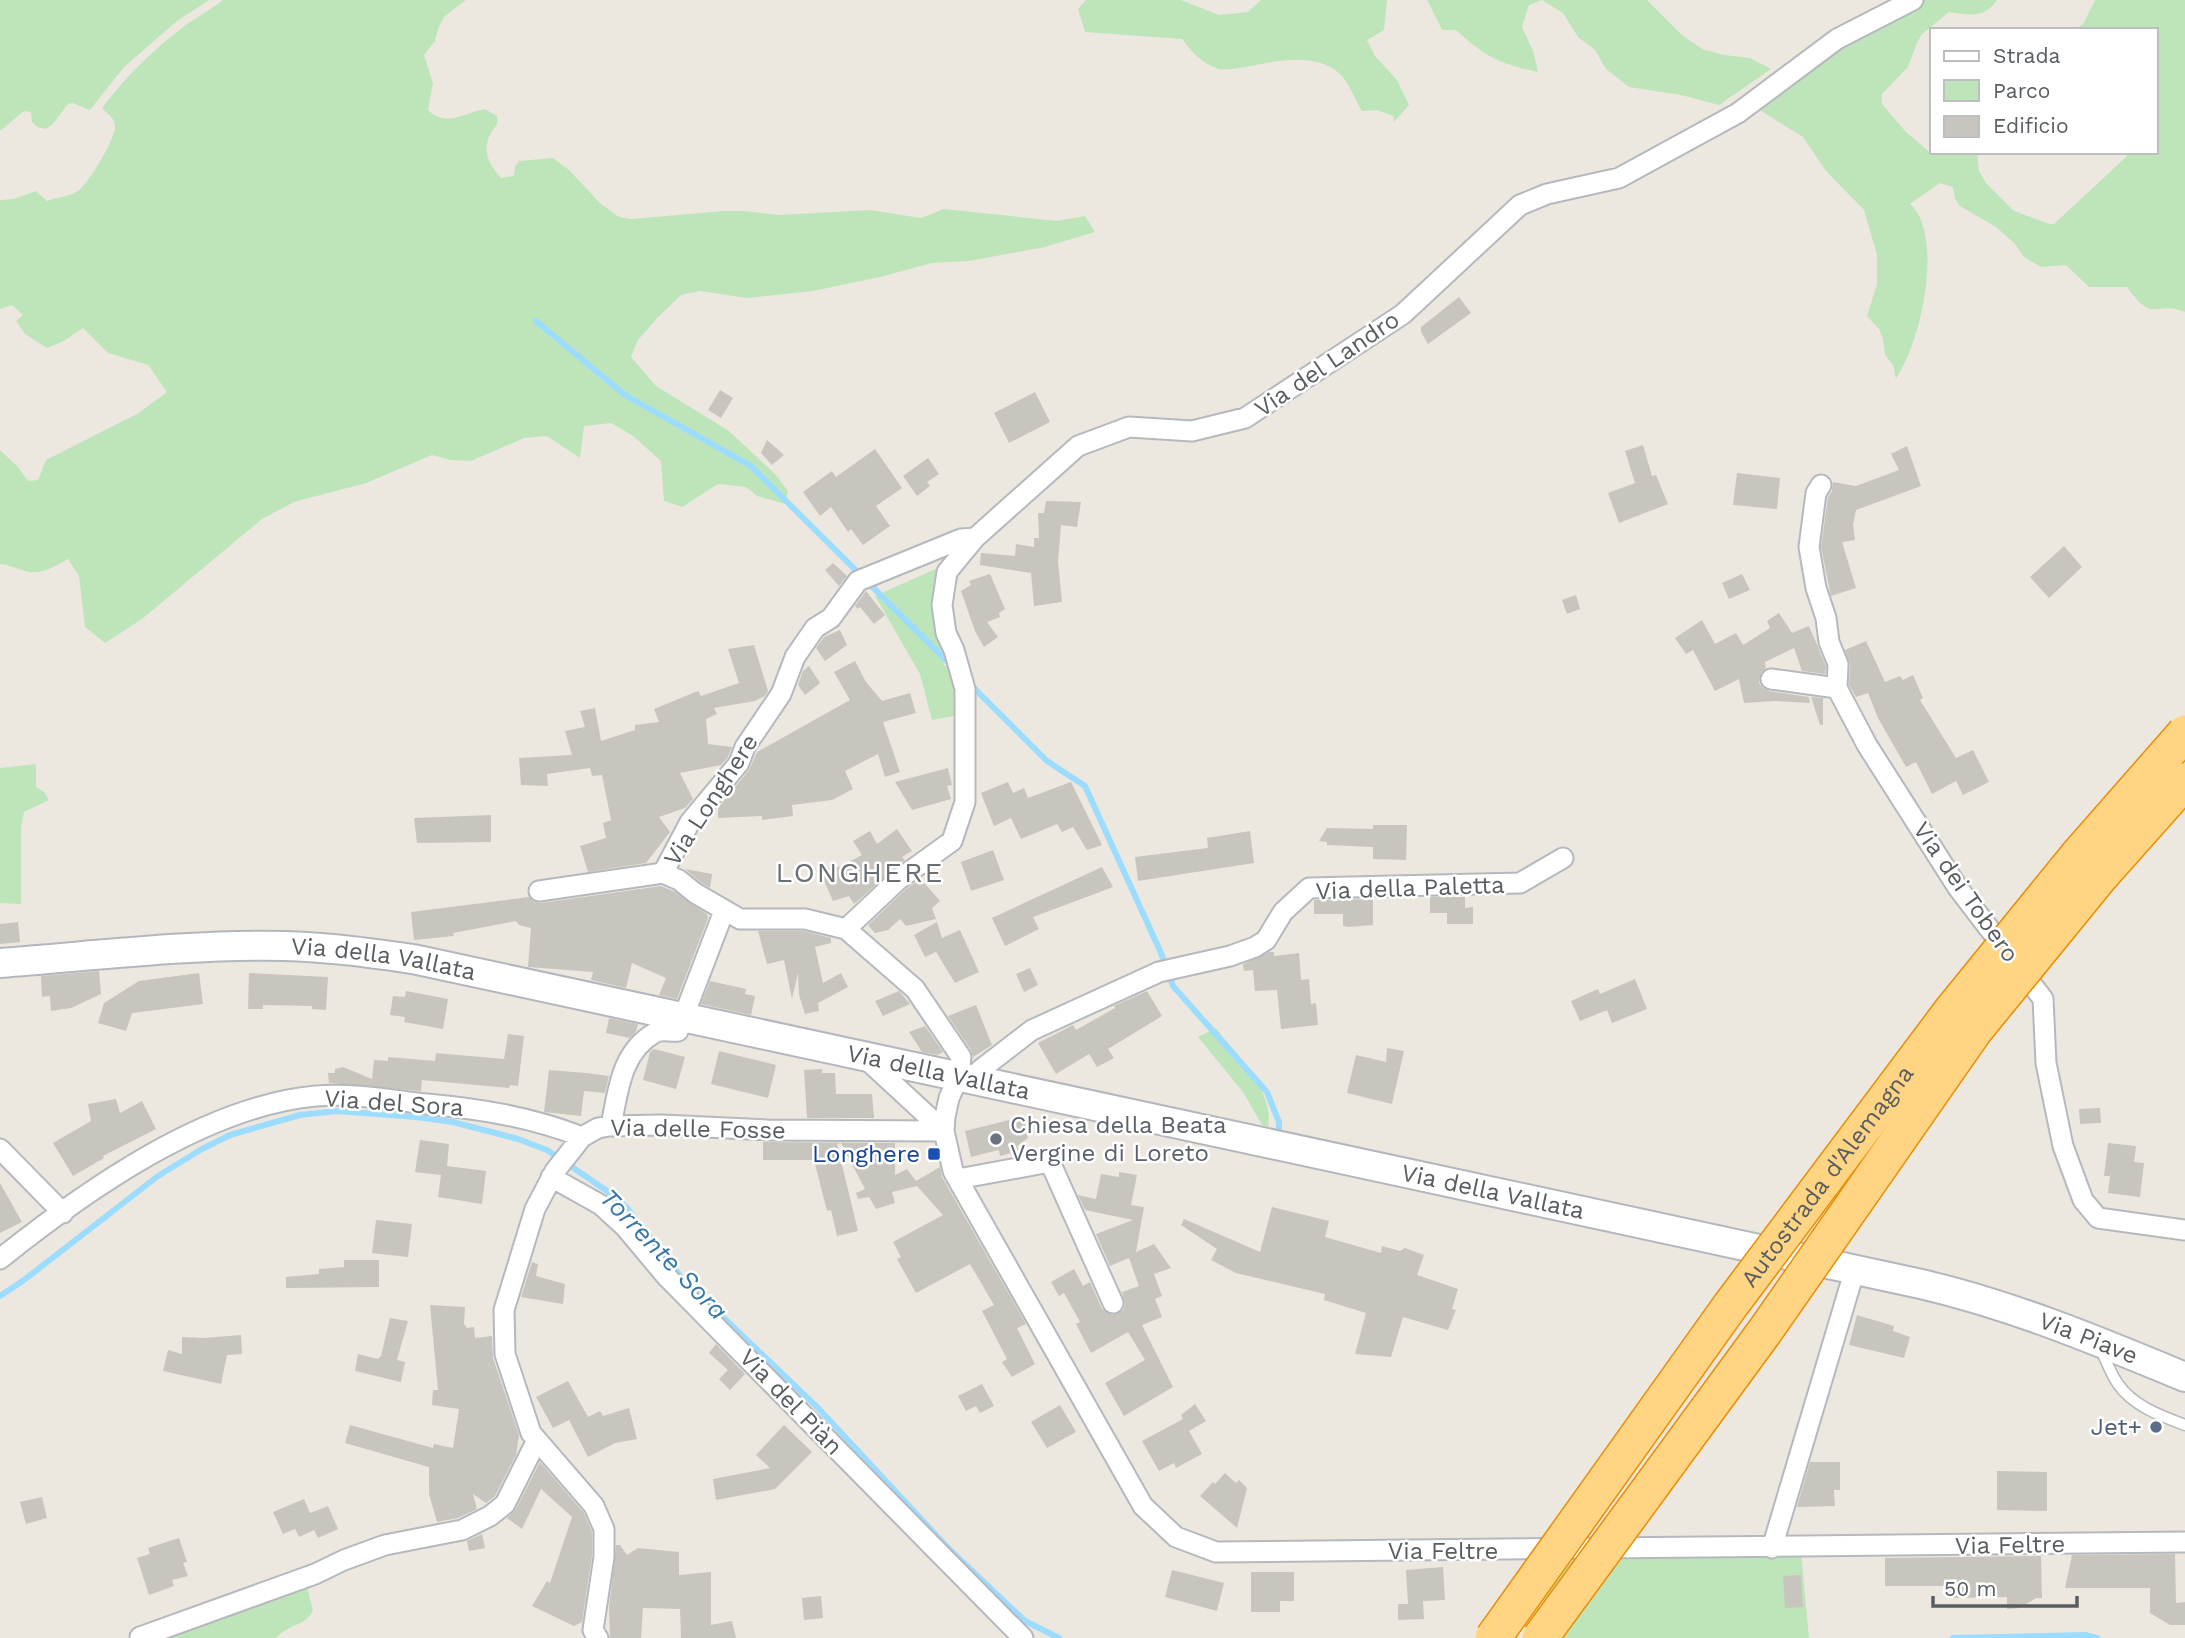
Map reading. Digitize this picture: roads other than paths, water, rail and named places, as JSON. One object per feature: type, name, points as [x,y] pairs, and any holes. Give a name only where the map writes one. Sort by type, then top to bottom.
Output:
[{"type":"highway","name":"Autostrada d'Alemagna","points":[[1493,1638],[1738,1295],[1952,1010],[2078,855],[2185,733]]},
{"type":"highway","name":"Autostrada d'Alemagna","points":[[1540,1638],[1765,1331],[1975,1031],[2099,878],[2185,781]]},
{"type":"main road","name":"Via della Vallata","points":[[0,963],[192,947],[283,946],[342,949],[413,960],[1855,1269],[1990,1302]]},
{"type":"main road","name":"Via Piave","points":[[1990,1302],[2185,1377]]},
{"type":"street","name":"Via del Landro","points":[[846,929],[898,880],[952,841],[965,802],[965,689],[954,650],[946,634],[942,605],[947,572],[975,538],[1078,446],[1129,427],[1192,431],[1245,418],[1403,314],[1520,205],[1547,194],[1619,178],[1738,113],[1837,39],[1913,0]]},
{"type":"street","name":"Via dei Tobero","points":[[1821,485],[1816,493],[1809,547],[1829,642],[1838,664],[1837,688],[1867,745],[1958,888],[2043,999],[2046,1063],[2063,1146],[2082,1200],[2098,1218],[2185,1230]]},
{"type":"street","name":"Via Longhere","points":[[968,1078],[961,1057],[915,989],[846,929],[805,919],[740,919],[679,880],[663,873],[690,822],[739,763],[746,747],[781,695],[795,657],[815,628],[831,618],[858,581],[961,539],[975,538]]},
{"type":"street","points":[[1771,679],[1837,688]]},
{"type":"street","name":"Via della Paletta","points":[[968,1078],[1032,1030],[1159,972],[1230,957],[1255,947],[1266,940],[1283,912],[1308,888],[1520,883],[1563,858]]},
{"type":"street","points":[[539,891],[663,873]]},
{"type":"street","points":[[611,1126],[620,1079],[626,1064],[636,1049],[655,1033],[678,1031],[724,911]]},
{"type":"street","points":[[862,1056],[944,1131]]},
{"type":"street","name":"Via Feltre","points":[[968,1078],[949,1098],[944,1131],[953,1171],[1143,1506],[1176,1537],[1216,1552],[2185,1542]]},
{"type":"street","name":"Via del Sora","points":[[0,1259],[36,1230],[111,1180],[189,1135],[247,1111],[313,1097],[348,1096],[492,1111],[544,1122],[577,1144]]},
{"type":"street","name":"Via delle Fosse","points":[[577,1144],[597,1128],[611,1126],[944,1131]]},
{"type":"street","points":[[577,1144],[553,1174],[535,1209],[504,1310],[505,1354],[536,1442],[594,1506],[604,1529],[604,1557],[593,1630],[598,1638]]},
{"type":"street","points":[[0,1149],[62,1213]]},
{"type":"street","points":[[958,1179],[1050,1161],[1113,1303]]},
{"type":"street","name":"Via del Piàn","points":[[553,1174],[612,1214],[666,1276],[1023,1638]]},
{"type":"street","points":[[1772,1548],[1855,1269]]},
{"type":"street","points":[[140,1637],[315,1574],[385,1545],[462,1530],[490,1516],[505,1504],[536,1442]]},
{"type":"lane","points":[[2097,1341],[2117,1384],[2130,1398],[2157,1414],[2185,1425]]},
{"type":"waterway","points":[[536,321],[625,395],[751,466],[952,666]]},
{"type":"waterway","points":[[970,684],[1047,761],[1085,786],[1161,953],[1173,986],[1267,1092],[1279,1122],[1279,1135]]},
{"type":"waterway","name":"Torrente Sora","points":[[0,1296],[158,1176],[230,1135],[300,1115],[337,1111],[453,1122],[518,1139],[547,1150],[616,1197],[682,1278],[819,1409],[949,1549],[1025,1621],[1059,1638]]},
{"type":"waterway","name":"Torrente Sora","points":[[1953,1638],[2085,1635],[2097,1638]]},
{"type":"place","name":"Chiesa della Beata Vergine di Loreto","points":[[996,1139]]},
{"type":"place","name":"Longhere","points":[[934,1154]]},
{"type":"place","name":"Jet+","points":[[2156,1427]]},
{"type":"district","name":"LONGHERE","points":[[860,872]]}]
